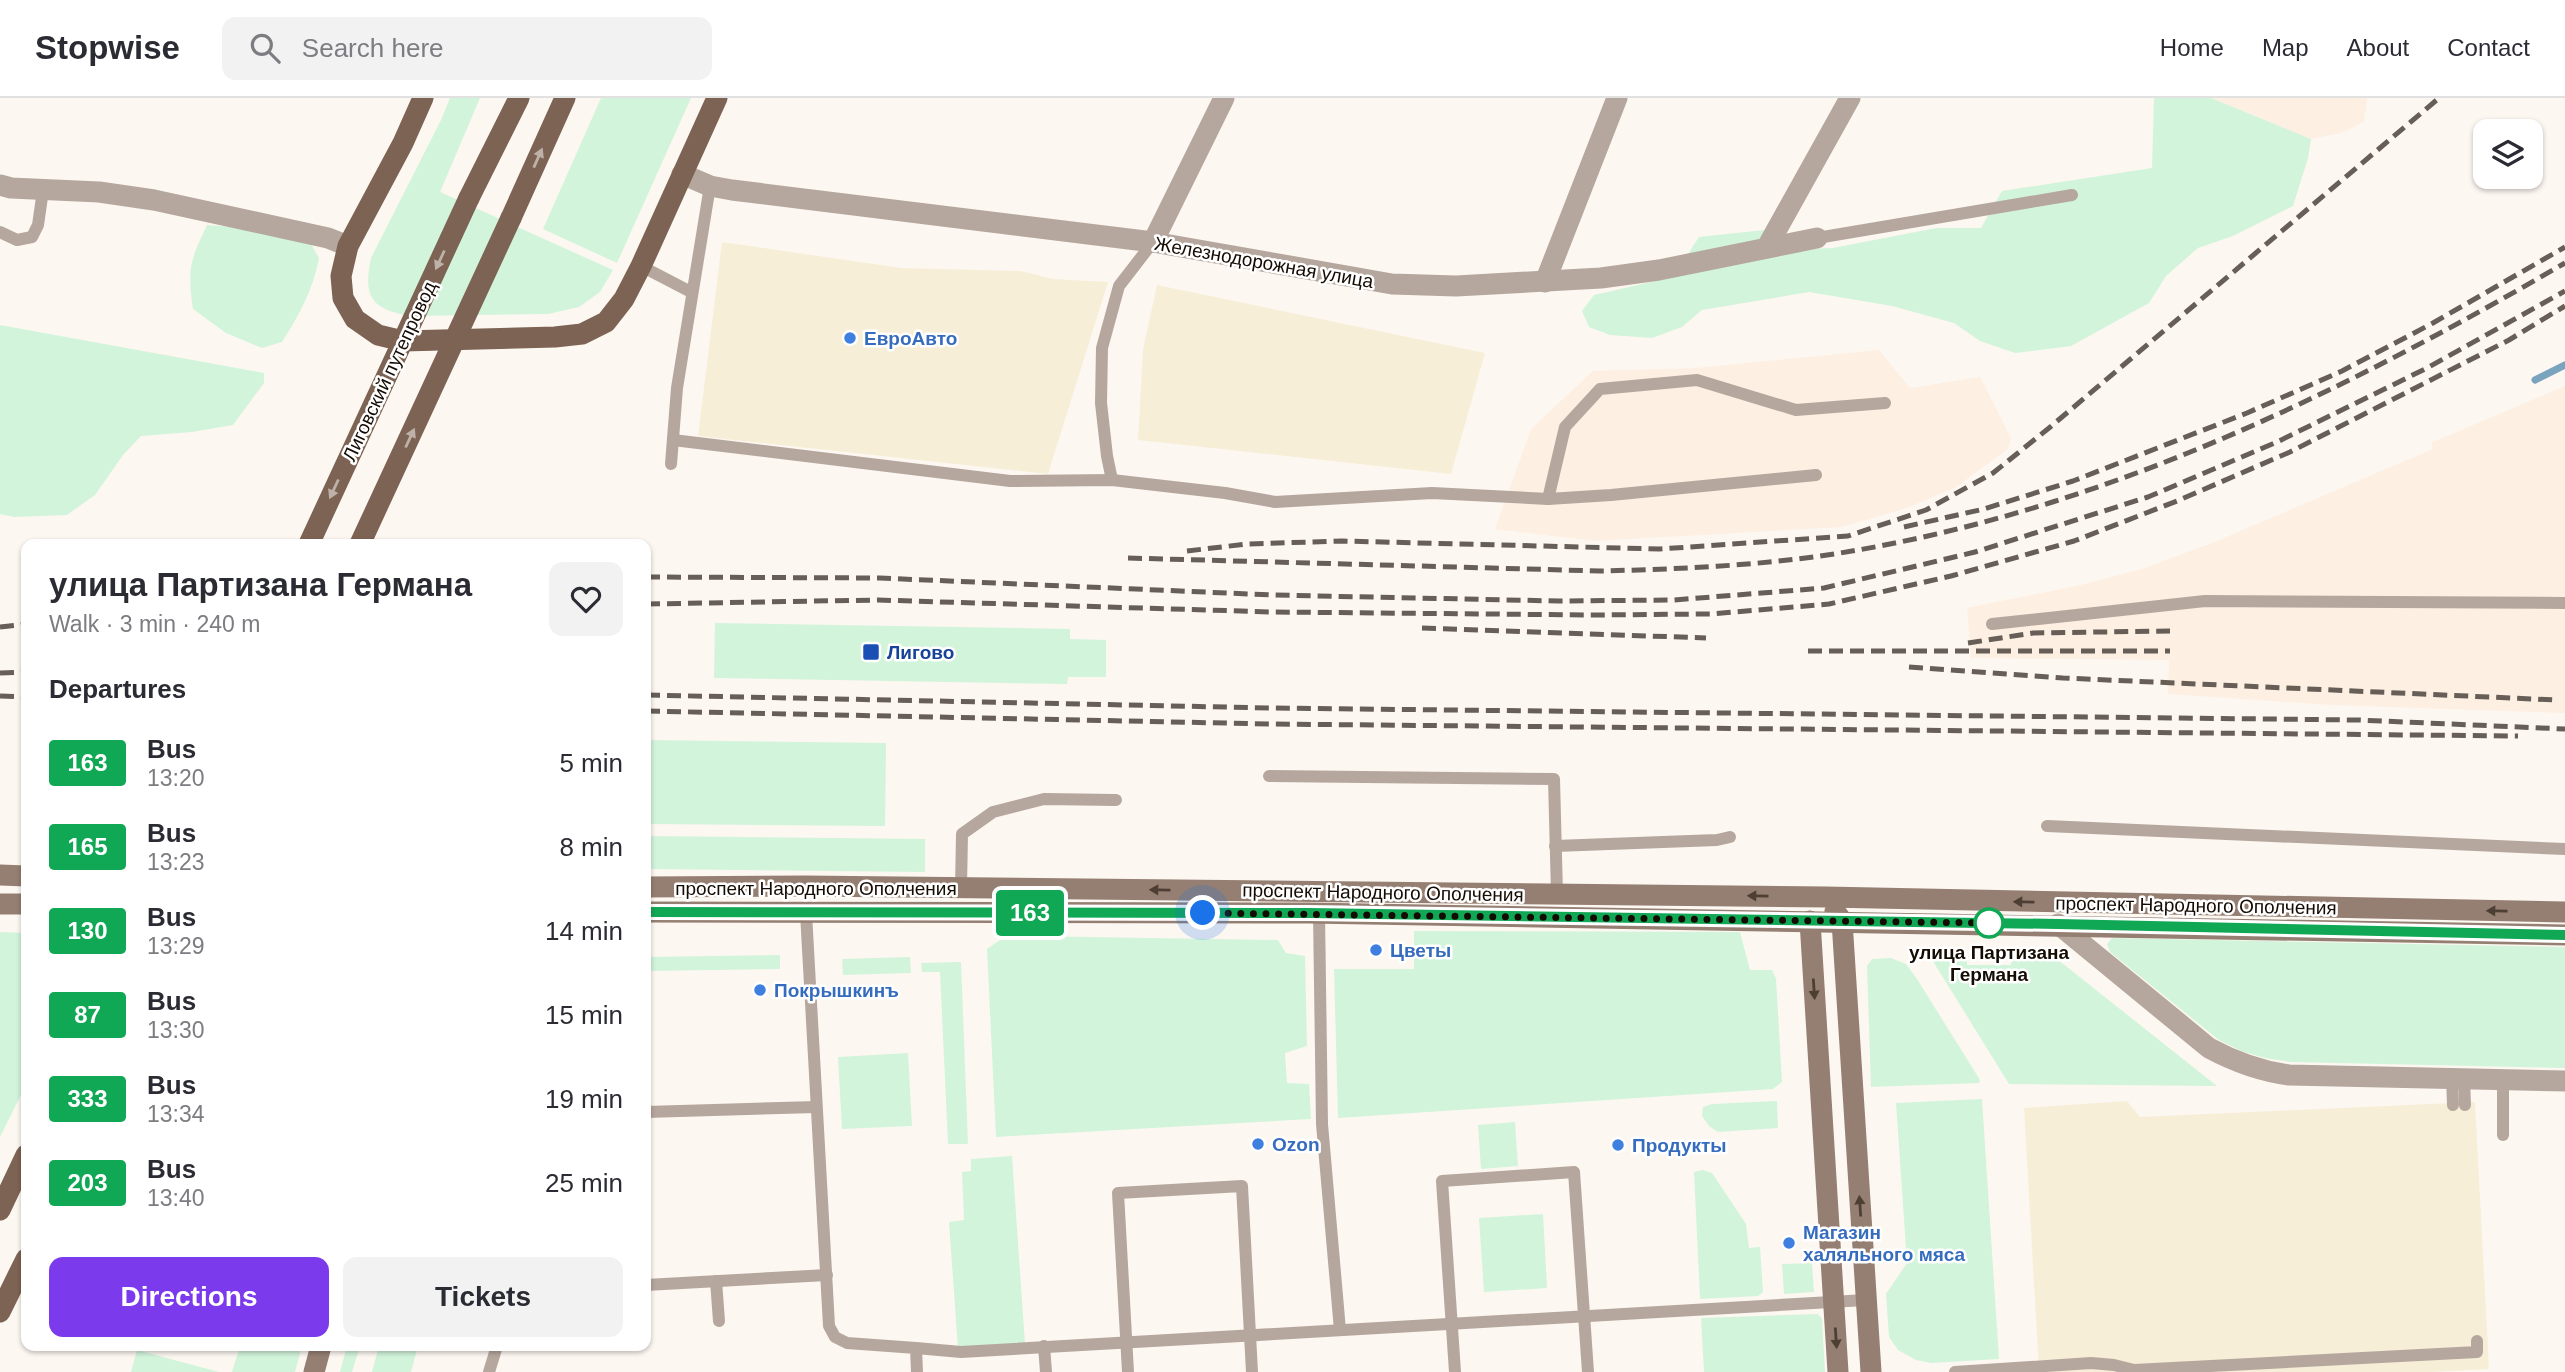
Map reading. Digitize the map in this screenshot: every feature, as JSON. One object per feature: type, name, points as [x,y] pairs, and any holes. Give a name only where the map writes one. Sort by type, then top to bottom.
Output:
[{"type":"main road","points":[[423,98],[403,143],[348,246],[341,276],[343,298],[355,319],[378,335],[403,341],[555,337],[582,334],[606,323],[624,299],[717,98]]},
{"type":"main road","name":"Лиговский путепровод","points":[[311,539],[469,198],[519,98]]},
{"type":"main road","points":[[362,539],[565,98]]},
{"type":"main road","points":[[0,876],[21,876]]},
{"type":"main road","name":"проспект Народного Ополчения","points":[[651,887],[1826,897],[2565,912]]},
{"type":"main road","points":[[1838,1372],[1810,920],[1826,897],[1842,921],[1871,1372]]},
{"type":"main road","points":[[0,904],[21,904]]},
{"type":"main road","name":"проспект Народного Ополчения","points":[[651,912],[1320,913],[2565,935]]},
{"type":"main road","points":[[0,1210],[21,1166]]},
{"type":"main road","points":[[0,1312],[21,1269]]},
{"type":"main road","points":[[314,1372],[320,1351]]},
{"type":"street","points":[[1153,242],[1224,98]]},
{"type":"street","points":[[1545,282],[1618,98]]},
{"type":"street","points":[[1767,247],[1850,98]]},
{"type":"street","name":"Железнодорожная улица","points":[[682,174],[710,186],[1153,242],[1392,284],[1457,286],[1601,278],[1659,270],[1817,238]]},
{"type":"street","points":[[0,185],[11,188],[99,192],[154,200],[328,238],[348,246]]},
{"type":"street","points":[[2058,924],[2209,1048],[2237,1063],[2266,1072],[2289,1075],[2565,1081]]},
{"type":"lane","points":[[671,464],[677,388],[710,186]]},
{"type":"lane","points":[[0,232],[17,240],[32,237],[38,225],[43,190]]},
{"type":"lane","points":[[1817,238],[2072,195]]},
{"type":"lane","points":[[1112,480],[1101,403],[1102,348],[1119,286],[1153,242]]},
{"type":"lane","points":[[640,266],[691,292]]},
{"type":"lane","points":[[1548,499],[1565,427],[1600,389],[1698,380],[1796,410],[1885,403]]},
{"type":"lane","points":[[673,440],[1010,481],[1112,480],[1225,493],[1275,502],[1432,493],[1548,499],[1816,475]]},
{"type":"lane","points":[[1992,624],[2205,601],[2565,603]]},
{"type":"lane","points":[[1269,775],[1554,779],[1557,894]]},
{"type":"lane","points":[[961,888],[962,834],[993,812],[1044,799],[1116,800]]},
{"type":"lane","points":[[2048,826],[2565,849]]},
{"type":"lane","points":[[1555,846],[1717,840],[1730,837]]},
{"type":"lane","points":[[806,912],[829,1326],[835,1337],[848,1343],[961,1352],[1866,1300]]},
{"type":"lane","points":[[1320,913],[1322,1124],[1340,1330]]},
{"type":"lane","points":[[2458,1079],[2459,1105]]},
{"type":"lane","points":[[2503,1080],[2503,1135]]},
{"type":"lane","points":[[651,1112],[816,1107]]},
{"type":"lane","points":[[1455,1372],[1442,1181],[1574,1172],[1588,1372]]},
{"type":"lane","points":[[1128,1372],[1118,1193],[1242,1186],[1252,1372]]},
{"type":"lane","points":[[651,1285],[827,1275]]},
{"type":"lane","points":[[716,1281],[719,1321]]},
{"type":"lane","points":[[1955,1372],[2091,1363],[2134,1370],[2477,1352],[2477,1341]]},
{"type":"lane","points":[[1044,1346],[1045,1372]]},
{"type":"lane","points":[[916,1348],[917,1372]]},
{"type":"lane","points":[[489,1372],[495,1351]]},
{"type":"shaded area","points":[[2211,98],[2367,98],[2364,122],[2341,133],[2311,139]]},
{"type":"shaded area","points":[[722,242],[901,268],[1021,271],[1053,279],[1108,282],[1048,474],[698,436]]},
{"type":"shaded area","points":[[1157,285],[1485,353],[1451,474],[1138,440],[1143,349]]},
{"type":"shaded area","points":[[1879,350],[1910,388],[1980,377],[2011,438],[2008,449],[1956,487],[1907,508],[1841,527],[1594,541],[1495,529],[1531,429],[1593,371],[1697,368]]},
{"type":"shaded area","points":[[2565,386],[2565,713],[2333,705],[2168,694],[2169,660],[1971,658],[1967,608],[2081,585],[2142,569],[2217,541],[2433,449],[2431,443]]},
{"type":"shaded area","points":[[2127,1101],[2140,1117],[2475,1102],[2489,1369],[2433,1372],[2039,1372],[2024,1108]]},
{"type":"green space","points":[[450,98],[480,98],[440,192],[613,270],[600,292],[579,307],[548,314],[410,316],[386,309],[373,299],[368,283],[371,258]]},
{"type":"green space","points":[[601,98],[691,98],[617,263],[543,229]]},
{"type":"green space","points":[[2154,98],[2211,98],[2311,139],[2293,206],[2233,236],[2198,248],[2166,276],[2149,303],[2071,346],[2015,353],[1980,341],[1954,323],[1892,306],[1809,292],[1702,310],[1682,327],[1652,338],[1610,335],[1589,327],[1582,311],[1594,295],[1673,277],[1699,237],[1764,230],[1800,249],[1833,248],[1936,228],[1981,228],[2002,191],[2152,168]]},
{"type":"green space","points":[[207,225],[249,228],[311,244],[319,258],[313,281],[305,302],[282,342],[262,348],[226,333],[193,309],[191,266]]},
{"type":"green space","points":[[0,325],[264,373],[264,383],[233,425],[141,436],[123,455],[95,495],[67,515],[14,517],[0,514]]},
{"type":"green space","points":[[715,623],[1070,629],[1070,639],[1106,640],[1106,677],[1068,677],[1067,684],[714,678]]},
{"type":"green space","points":[[651,740],[886,743],[885,826],[651,824]]},
{"type":"green space","points":[[651,836],[925,839],[925,872],[651,869]]},
{"type":"green space","points":[[1414,931],[1740,932],[1750,970],[1772,970],[1776,979],[1782,1082],[1773,1089],[1338,1118],[1334,969],[1414,969]]},
{"type":"green space","points":[[0,932],[21,933],[21,1095],[0,1137]]},
{"type":"green space","points":[[1029,936],[1278,940],[1286,953],[1305,956],[1307,1046],[1285,1053],[1287,1083],[1309,1084],[1311,1119],[996,1137],[987,949],[1003,938]]},
{"type":"green space","points":[[2112,938],[2565,947],[2565,1068],[2291,1062],[2265,1058],[2241,1051],[2219,1040],[2110,952],[2107,944]]},
{"type":"green space","points":[[2012,954],[2046,956],[2062,963],[2217,1086],[2009,1084],[1931,955],[1967,955],[1967,965],[2011,965]]},
{"type":"green space","points":[[780,955],[780,969],[651,971],[651,957]]},
{"type":"green space","points":[[910,957],[911,973],[843,975],[842,959]]},
{"type":"green space","points":[[1891,958],[1906,964],[1917,979],[1980,1080],[1979,1083],[1871,1087],[1867,966],[1872,959]]},
{"type":"green space","points":[[961,962],[968,1144],[948,1144],[940,972],[922,972],[921,963]]},
{"type":"green space","points":[[908,1053],[912,1126],[842,1129],[838,1057]]},
{"type":"green space","points":[[1982,1099],[1999,1359],[1931,1363],[1916,1360],[1898,1350],[1889,1337],[1886,1294],[1907,1263],[1896,1103]]},
{"type":"green space","points":[[1777,1101],[1778,1128],[1718,1132],[1709,1126],[1702,1116],[1703,1107],[1712,1104]]},
{"type":"green space","points":[[1515,1122],[1518,1166],[1481,1169],[1478,1125]]},
{"type":"green space","points":[[1012,1156],[1025,1344],[958,1349],[949,1222],[964,1220],[962,1172],[971,1171],[971,1159]]},
{"type":"green space","points":[[1703,1170],[1712,1173],[1746,1224],[1749,1248],[1760,1247],[1763,1292],[1758,1296],[1700,1299],[1694,1172]]},
{"type":"green space","points":[[1543,1214],[1547,1288],[1484,1292],[1479,1218]]},
{"type":"green space","points":[[1812,1263],[1814,1292],[1784,1294],[1782,1264]]},
{"type":"green space","points":[[1818,1314],[1822,1319],[1825,1372],[1704,1372],[1701,1318]]},
{"type":"green space","points":[[137,1351],[141,1351],[219,1372],[131,1372]]},
{"type":"green space","points":[[238,1351],[301,1351],[295,1372],[232,1372]]},
{"type":"green space","points":[[346,1351],[358,1351],[352,1372],[340,1372]]},
{"type":"green space","points":[[378,1351],[417,1351],[411,1372],[372,1372]]},
{"type":"waterway","points":[[2535,380],[2565,365]]},
{"type":"railway","points":[[1187,551],[1247,544],[1342,541],[1660,549],[1848,536],[1926,510],[1993,473],[2439,98]]},
{"type":"railway","points":[[1904,527],[1984,509],[2073,481],[2247,413],[2342,371],[2433,323],[2565,247]]},
{"type":"railway","points":[[1128,558],[1600,571],[1730,565],[1858,550],[1952,530],[2044,505],[2135,474],[2224,438],[2397,356],[2565,263]]},
{"type":"railway","points":[[651,577],[880,578],[1273,595],[1559,601],[1674,600],[1824,588],[1975,552],[2148,497],[2277,442],[2427,368],[2565,291]]},
{"type":"railway","points":[[651,604],[878,600],[1272,612],[1594,615],[1710,614],[1829,604],[1951,576],[2074,541],[2177,501],[2290,452],[2509,340],[2565,306]]},
{"type":"railway","points":[[0,627],[21,625]]},
{"type":"railway","points":[[1422,628],[1706,638]]},
{"type":"railway","points":[[1968,643],[2033,633],[2170,631]]},
{"type":"railway","points":[[1808,651],[2170,651]]},
{"type":"railway","points":[[1909,667],[2063,678],[2555,700]]},
{"type":"railway","points":[[0,673],[21,672]]},
{"type":"railway","points":[[651,695],[1270,708],[2358,720],[2565,729]]},
{"type":"railway","points":[[0,696],[21,697]]},
{"type":"railway","points":[[651,711],[1270,724],[2518,736]]},
{"type":"bus line","name":"163","points":[[651,912],[1309,913],[2058,924],[2565,935]]},
{"type":"place","name":"ЕвроАвто","points":[[850,338]]},
{"type":"place","name":"Лигово","points":[[871,652]]},
{"type":"place","name":"улица Партизана Германа","points":[[1989,923]]},
{"type":"place","name":"Цветы","points":[[1376,950]]},
{"type":"place","name":"Покрышкинъ","points":[[760,990]]},
{"type":"place","name":"Ozon","points":[[1258,1144]]},
{"type":"place","name":"Продукты","points":[[1618,1145]]},
{"type":"place","name":"Магазин халяльного мяса","points":[[1789,1243]]},
{"type":"route","points":[[1203,913],[1989,923]]}]
